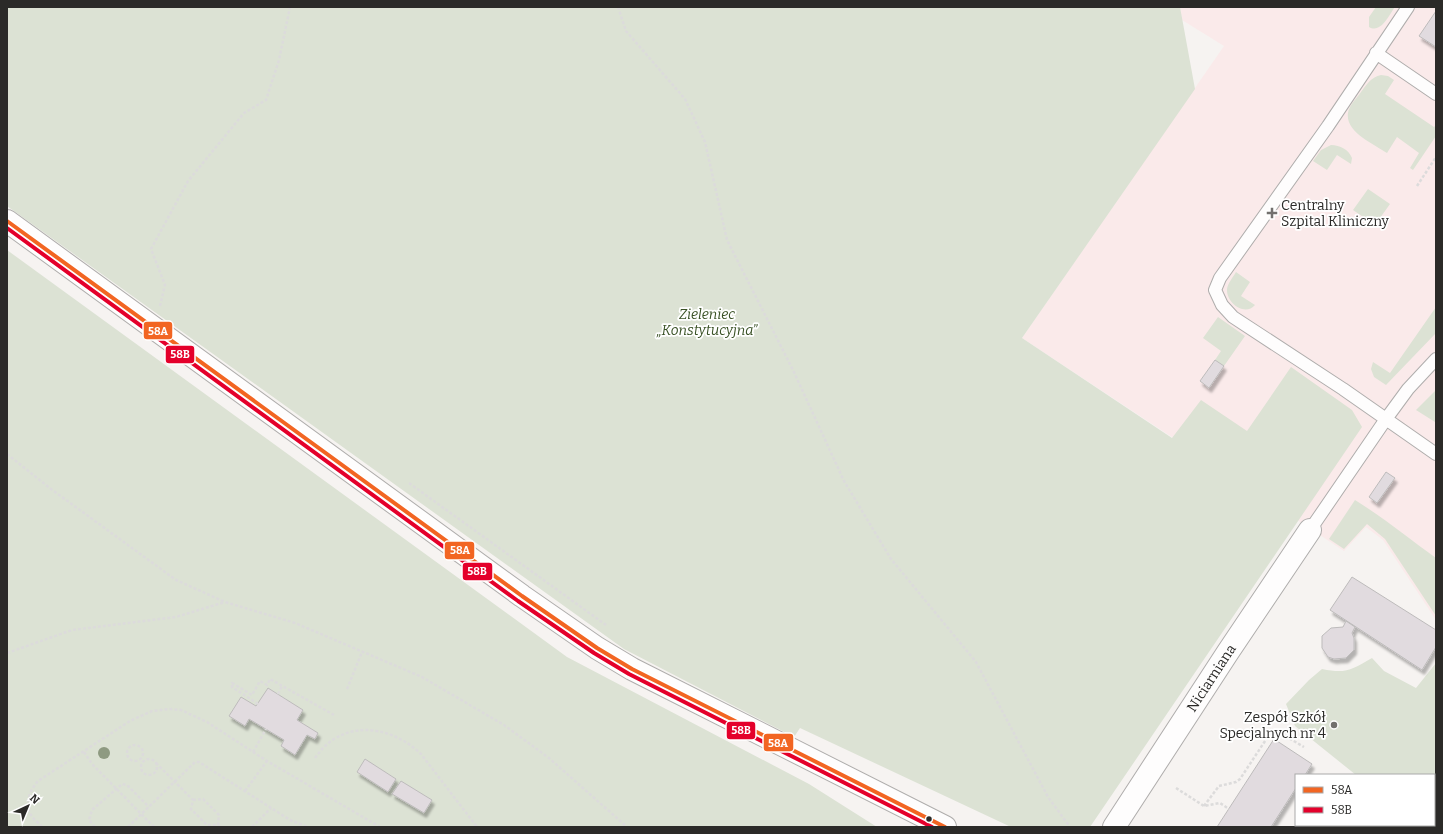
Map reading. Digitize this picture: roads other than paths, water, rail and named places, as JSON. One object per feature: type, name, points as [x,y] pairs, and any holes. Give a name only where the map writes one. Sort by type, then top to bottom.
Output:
[{"type":"street","points":[[7,221],[516,591],[597,648],[670,688],[945,827]]},
{"type":"street","name":"Niciarniana","points":[[1114,827],[1228,652],[1310,530]]},
{"type":"lane","points":[[1408,7],[1328,126],[1220,278],[1215,290],[1222,305],[1233,317],[1436,454]]},
{"type":"lane","points":[[1376,54],[1436,94]]},
{"type":"lane","points":[[1310,530],[1408,388],[1436,359]]},
{"type":"place","name":"Centralny Szpital Kliniczny","points":[[1272,213]]},
{"type":"place","name":"Zespół Szkół Specjalnych nr 4","points":[[1334,725]]},
{"type":"park label","name":"Zieleniec „Konstytucyjna”","points":[[707,322]]}]
